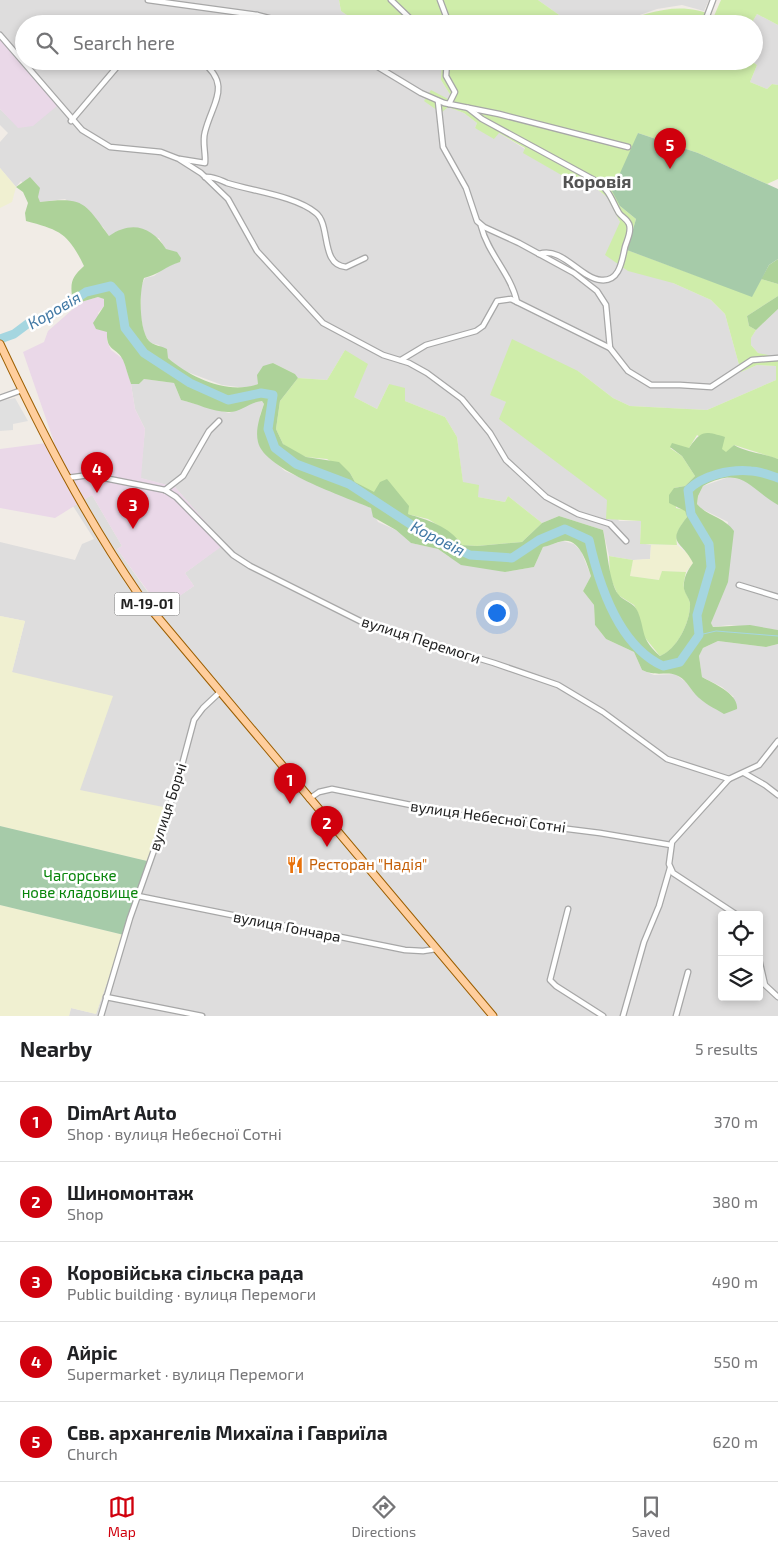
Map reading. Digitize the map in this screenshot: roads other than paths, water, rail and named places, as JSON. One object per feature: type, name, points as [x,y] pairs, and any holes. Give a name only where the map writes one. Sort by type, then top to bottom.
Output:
[{"type":"main road","name":"М-19-01","points":[[0,344],[67,478],[108,550],[139,595],[493,1016]]},
{"type":"street","points":[[148,0],[257,15]]},
{"type":"street","points":[[391,0],[407,15]]},
{"type":"street","points":[[440,0],[446,15]]},
{"type":"street","points":[[707,15],[713,0]]},
{"type":"street","points":[[0,35],[15,53]]},
{"type":"street","points":[[29,70],[71,121],[89,136],[110,147],[154,151],[203,164],[205,163],[204,133],[217,102],[218,89],[211,70]]},
{"type":"street","points":[[71,121],[114,70]]},
{"type":"street","points":[[384,70],[438,101],[499,114],[628,147]]},
{"type":"street","points":[[446,70],[446,76],[455,92],[449,104]]},
{"type":"street","points":[[438,101],[443,150],[463,183],[486,243],[514,287],[517,302]]},
{"type":"street","points":[[468,108],[482,119],[598,182],[610,194],[620,215],[629,224],[630,231],[621,266],[608,279],[596,279],[558,257],[545,253],[538,254]]},
{"type":"street","points":[[179,159],[205,177],[228,199],[257,252],[319,320],[334,331],[358,341],[383,355],[401,360],[423,370],[460,397],[490,433],[506,460],[546,497],[578,514],[610,524],[626,541]]},
{"type":"street","points":[[205,177],[272,195],[312,210],[320,218],[330,254],[336,263],[346,267],[365,258]]},
{"type":"street","points":[[481,226],[578,276],[602,297],[606,307],[610,348]]},
{"type":"street","points":[[401,360],[426,345],[476,331],[500,299],[517,302],[610,348],[628,371],[651,385],[680,384],[711,388],[752,360],[778,358]]},
{"type":"street","points":[[0,398],[22,390]]},
{"type":"street","points":[[165,490],[183,476],[209,431],[220,421]]},
{"type":"street","name":"вулиця Перемоги","points":[[67,478],[91,476],[165,490],[176,497],[233,555],[250,566],[368,625],[558,685],[603,712],[667,759],[729,779]]},
{"type":"street","points":[[739,585],[778,597]]},
{"type":"street","name":"вулиця Борчі","points":[[101,1016],[138,896],[172,799],[194,720],[203,708],[220,692]]},
{"type":"street","points":[[623,1016],[644,942],[659,906],[670,867],[670,845],[729,779],[759,765],[778,742]]},
{"type":"street","points":[[744,773],[765,784],[778,795]]},
{"type":"street","name":"вулиця Небесної Сотні","points":[[309,799],[319,792],[332,790],[464,816],[608,834],[670,845]]},
{"type":"street","points":[[670,867],[676,875],[731,911]]},
{"type":"street","name":"вулиця Гончара","points":[[138,896],[405,950],[423,951],[436,949]]},
{"type":"street","points":[[568,909],[550,980],[556,986],[603,1016]]},
{"type":"street","points":[[676,1016],[688,972]]},
{"type":"street","points":[[763,976],[765,985],[778,997]]},
{"type":"street","points":[[106,997],[202,1016]]},
{"type":"waterway","name":"Коровія","points":[[0,339],[14,334],[30,322],[53,314],[86,292],[111,286],[120,296],[125,328],[144,353],[190,383],[228,400],[261,393],[273,395],[268,429],[275,448],[296,464],[349,484],[430,537],[470,555],[512,558],[539,540],[565,529],[589,540],[593,558],[613,612],[634,644],[648,657],[663,666],[680,662],[699,635],[697,615],[711,567],[709,544],[691,514],[688,490],[701,480],[726,472],[758,472],[778,478]]},
{"type":"waterway","points":[[699,635],[716,631],[778,636]]},
{"type":"place","name":"Свв. архангелів Михаїла і Гавриїла","points":[[670,169]]},
{"type":"place","name":"Айріс","points":[[97,493]]},
{"type":"place","name":"Коровійська сільска рада","points":[[133,529]]},
{"type":"place","name":"DimArt Auto","points":[[290,804]]},
{"type":"place","name":"Шиномонтаж","points":[[327,847]]},
{"type":"place","name":"Ресторан \"Надія\"","points":[[295,865]]},
{"type":"district","name":"Коровія","points":[[597,182]]},
{"type":"park label","name":"Чагорське нове кладовище","points":[[80,884]]}]
